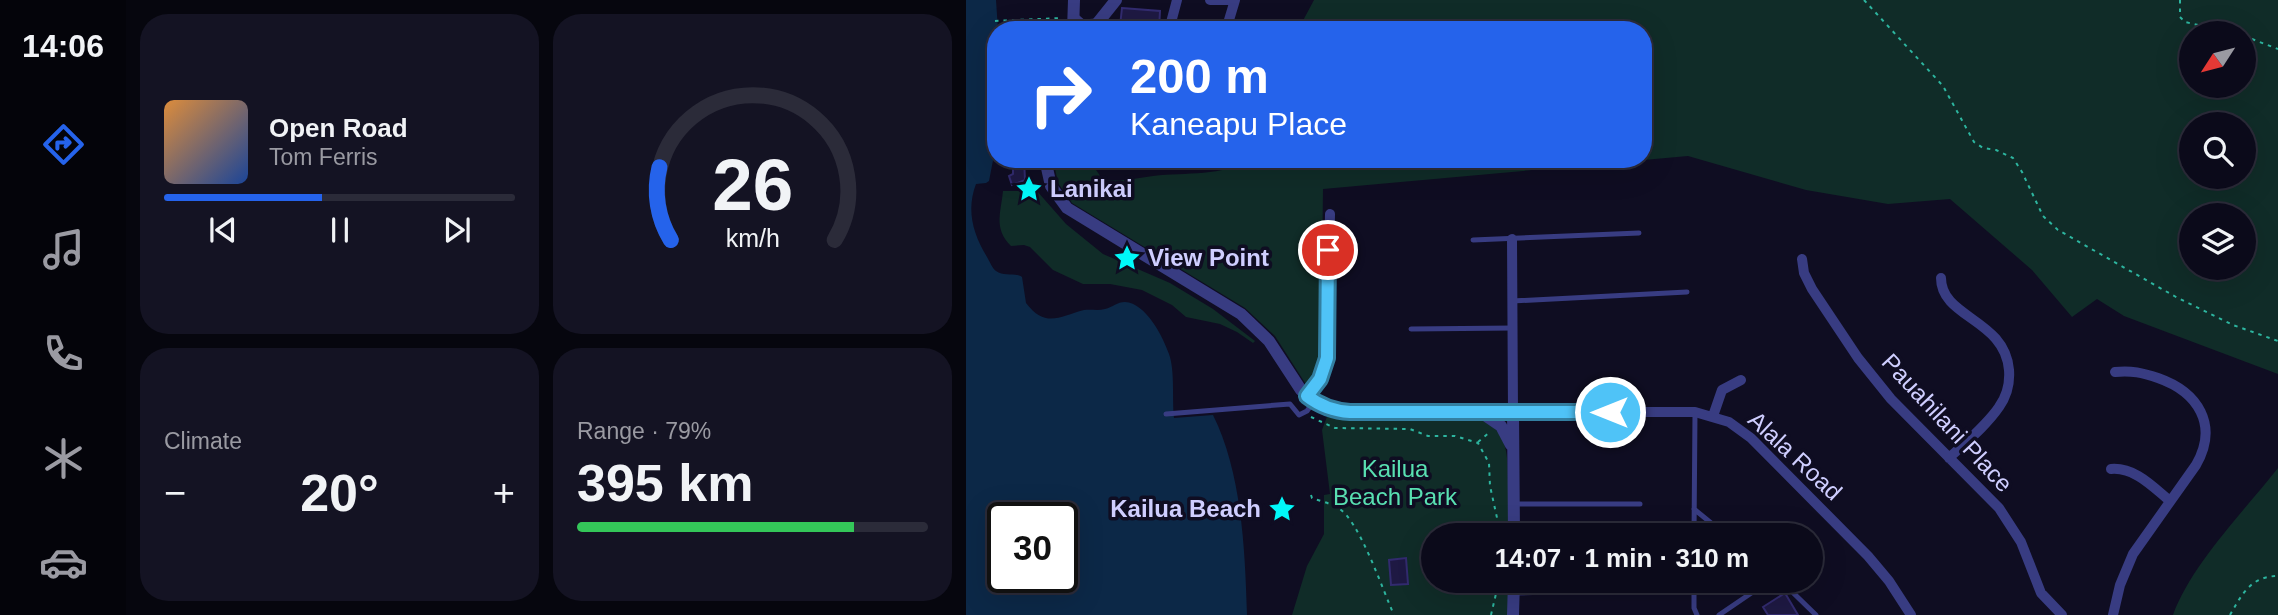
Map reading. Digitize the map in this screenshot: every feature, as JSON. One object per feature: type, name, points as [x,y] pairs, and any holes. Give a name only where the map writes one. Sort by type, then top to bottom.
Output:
[{"type":"street","points":[[1098,21],[1116,0]]},
{"type":"street","points":[[1171,21],[1177,0]]},
{"type":"street","points":[[1210,0],[1235,0],[1229,21]]},
{"type":"street","points":[[1047,168],[1051,186],[1067,208],[1241,314],[1269,341],[1295,383],[1310,399],[1327,358],[1330,214]]},
{"type":"street","points":[[1512,239],[1514,523]]},
{"type":"street","name":"Pauahilani Place","points":[[1802,259],[1804,273],[1812,289],[1868,372],[2007,519],[2024,549],[2041,593],[2062,615]]},
{"type":"street","points":[[1941,278],[1942,288],[1950,302],[1987,328],[2000,342],[2007,358],[2010,376],[2007,393],[1999,408],[1950,458]]},
{"type":"street","points":[[2113,615],[2128,564],[2139,544],[2196,465],[2203,451],[2205,429],[2201,413],[2192,398],[2172,383],[2142,373],[2115,372]]},
{"type":"street","points":[[1713,416],[1722,390],[1741,380]]},
{"type":"street","name":"Alala Road","points":[[1310,399],[1331,409],[1350,412],[1695,412],[1713,416],[1739,428],[1760,448],[1873,562],[1911,615]]},
{"type":"street","points":[[1475,412],[1499,424],[1513,450]]},
{"type":"street","points":[[2111,470],[2132,472],[2170,500]]},
{"type":"street","points":[[1513,593],[1513,615]]},
{"type":"lane","points":[[1473,240],[1639,233]]},
{"type":"lane","points":[[1513,301],[1687,292]]},
{"type":"lane","points":[[1411,329],[1513,328]]},
{"type":"lane","points":[[1166,414],[1290,404],[1299,415],[1305,412],[1310,399]]},
{"type":"lane","points":[[1694,523],[1695,412]]},
{"type":"lane","points":[[1513,504],[1640,504]]},
{"type":"lane","points":[[1694,509],[1711,523]]},
{"type":"lane","points":[[1694,593],[1697,615]]},
{"type":"lane","points":[[1719,615],[1751,593]]},
{"type":"lane","points":[[1793,593],[1816,615]]},
{"type":"path","points":[[1864,0],[1943,86],[1974,142],[1983,148],[1996,150],[2013,158],[2043,216],[2058,230],[2187,302],[2233,325],[2278,341]]},
{"type":"path","points":[[2180,0],[2179,17],[2184,21]]},
{"type":"path","points":[[995,21],[1074,14]]},
{"type":"path","points":[[2256,41],[2278,49]]},
{"type":"path","points":[[1305,412],[1315,420],[1335,428],[1410,429],[1429,436],[1455,436],[1478,443],[1489,463],[1490,486],[1498,523]]},
{"type":"path","points":[[1478,443],[1499,424]]},
{"type":"path","points":[[1311,495],[1312,498],[1341,509],[1368,550],[1380,587],[1394,615]]},
{"type":"path","points":[[2230,615],[2246,588],[2256,580],[2278,576]]},
{"type":"path","points":[[1491,615],[1496,593]]},
{"type":"green space","points":[[1314,0],[2278,0],[2278,374],[2124,316],[2097,299],[2072,317],[2032,270],[1950,199],[1888,204],[1806,190],[1688,156],[1652,159],[1652,21],[1303,21]]},
{"type":"green space","points":[[1055,168],[1095,168],[1103,180],[1231,168],[1555,168],[1323,189],[1321,354],[1318,369],[1307,386],[1275,336],[1245,308],[1072,203],[1058,183]]},
{"type":"green space","points":[[1003,191],[1037,191],[1066,224],[1103,254],[1170,283],[1213,309],[1255,341],[1253,343],[1220,324],[1186,317],[1172,305],[1142,290],[1110,284],[1083,284],[1053,270],[1030,247],[1011,246],[1000,226]]},
{"type":"green space","name":"Kailua Beach Park","points":[[1328,414],[1344,417],[1472,417],[1493,427],[1500,434],[1506,452],[1508,523],[1421,523],[1421,593],[1508,593],[1508,615],[1292,615],[1307,566],[1324,534],[1324,495],[1330,494],[1322,430]]},
{"type":"green space","points":[[2278,468],[2278,615],[2173,615],[2181,596],[2205,558]]},
{"type":"water","points":[[966,0],[996,0],[997,21],[987,21],[987,168],[992,168],[989,181],[976,184],[973,194],[972,222],[978,240],[996,271],[1022,277],[1026,303],[1040,316],[1054,318],[1084,310],[1105,309],[1125,302],[1147,314],[1163,339],[1171,361],[1174,418],[1213,415],[1223,438],[1236,487],[1245,565],[1247,615],[966,615]]},
{"type":"building","points":[[1122,8],[1160,11],[1159,21],[1121,21]]},
{"type":"building","points":[[1013,168],[1024,168],[1025,180],[1012,185],[1009,176],[1013,174]]},
{"type":"building","points":[[1406,558],[1408,584],[1391,585],[1389,560]]},
{"type":"building","points":[[1785,593],[1798,615],[1768,615],[1763,607]]},
{"type":"place","name":"Lanikai","points":[[1029,189]]},
{"type":"place","name":"View Point","points":[[1127,258]]},
{"type":"place","name":"Kailua Beach","points":[[1282,509]]},
{"type":"route","points":[[1328,250],[1328,350],[1320,379],[1307,396],[1322,406],[1350,412],[1610,412]]}]
